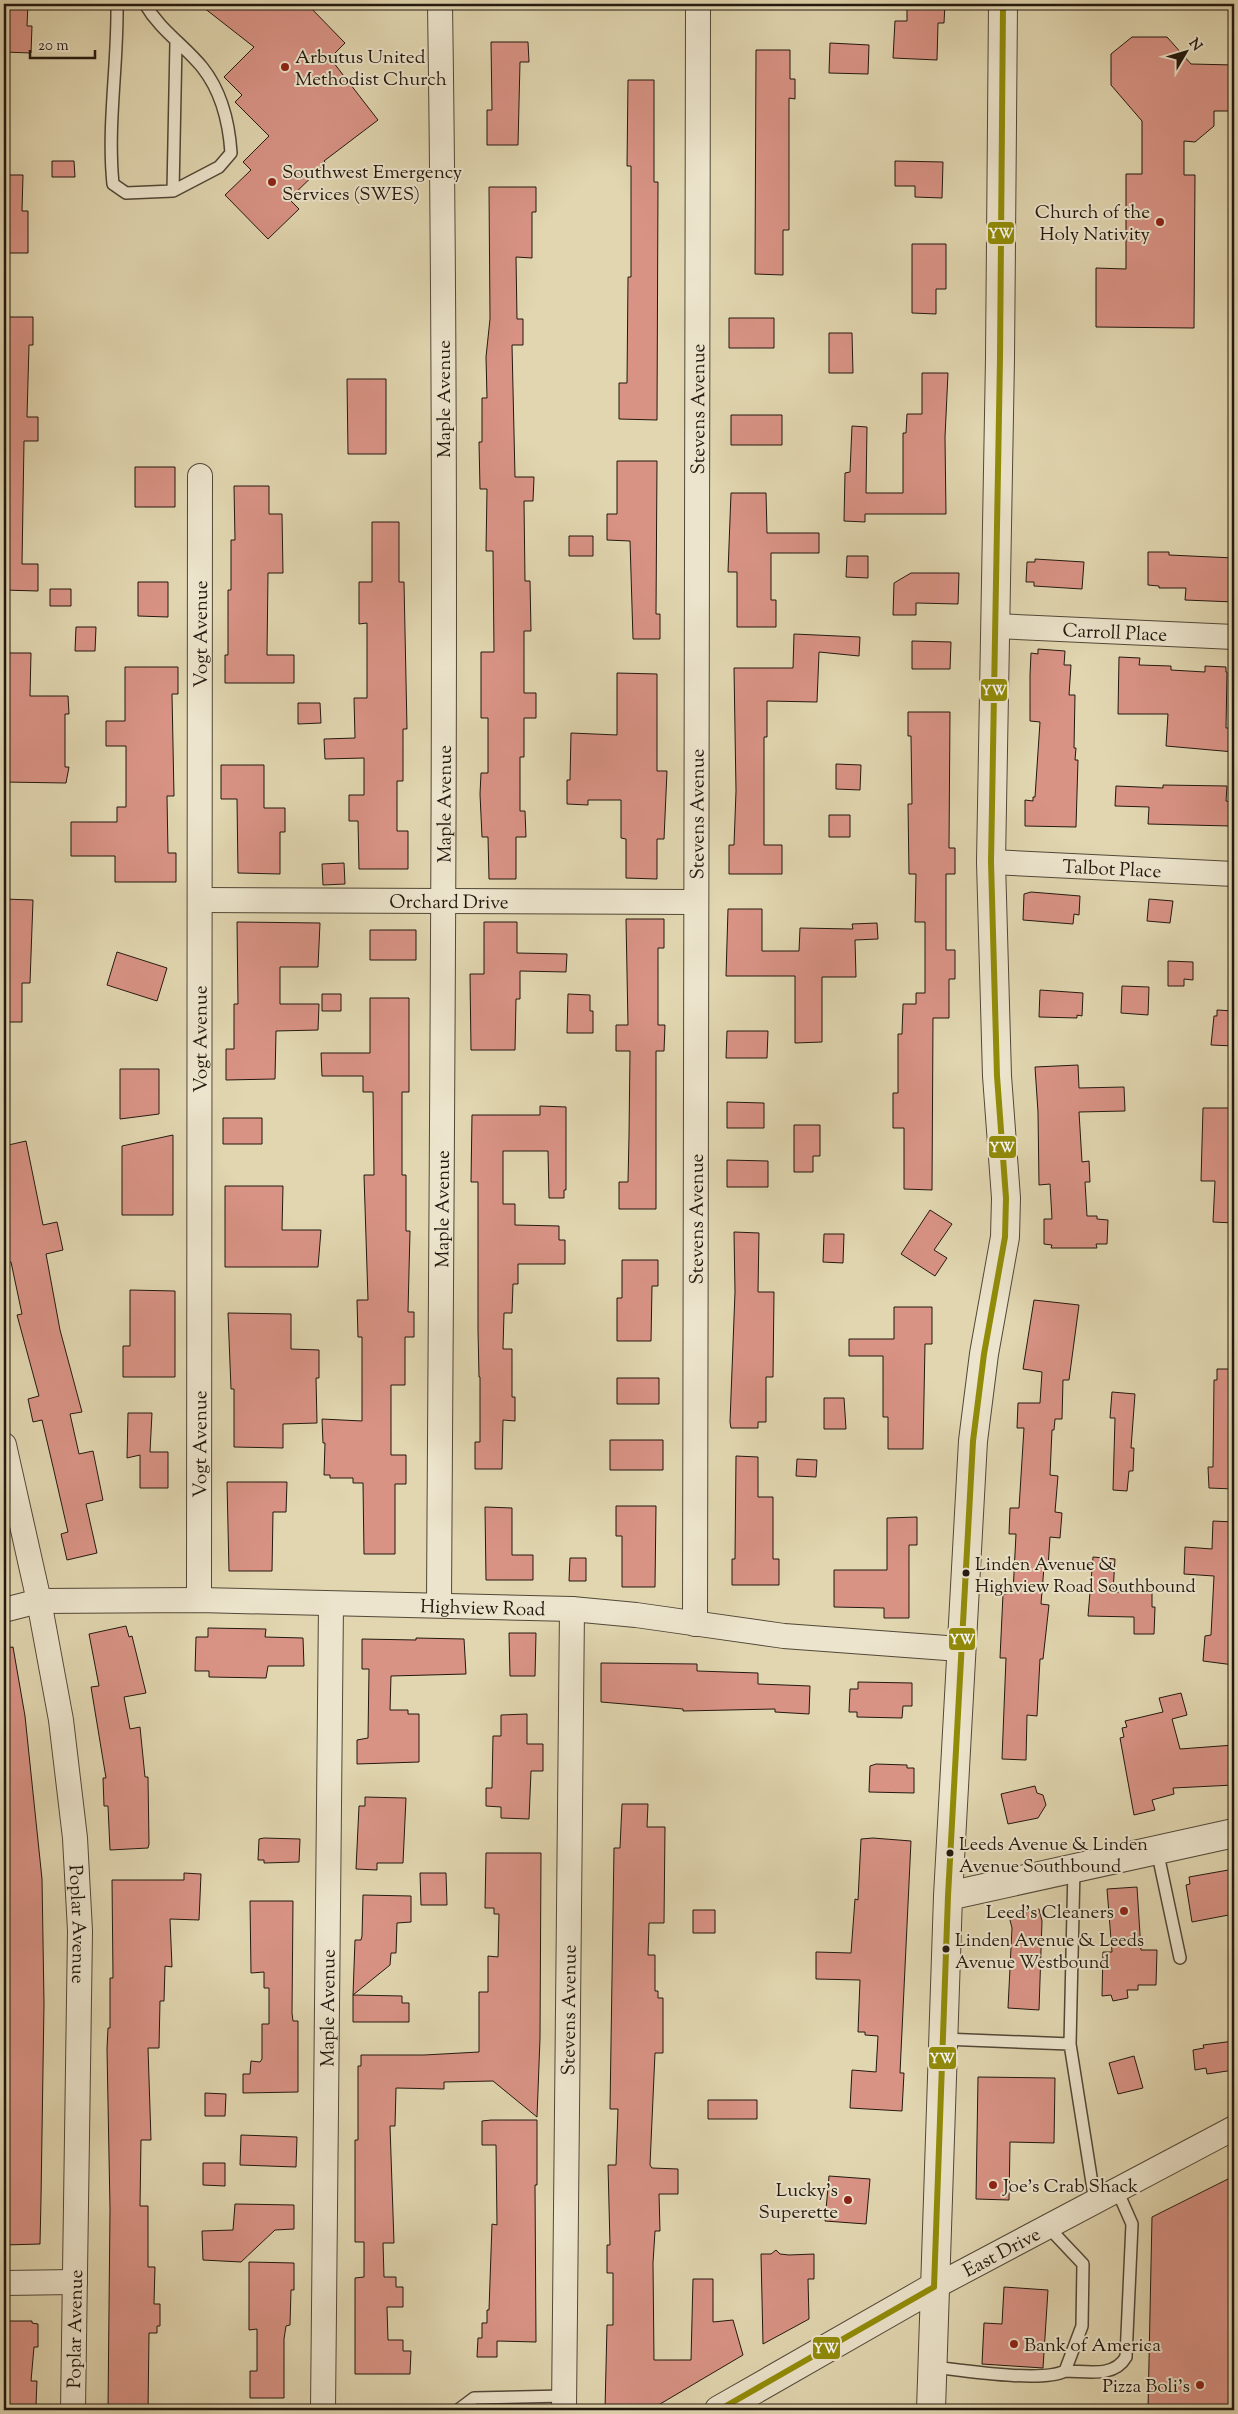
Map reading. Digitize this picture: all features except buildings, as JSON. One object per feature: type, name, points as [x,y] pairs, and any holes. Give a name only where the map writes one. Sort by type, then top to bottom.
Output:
[{"type":"street","name":"Maple Avenue","points":[[439,1604],[444,901],[444,258],[440,4]]},
{"type":"street","name":"Stevens Avenue","points":[[695,1624],[698,4]]},
{"type":"street","points":[[931,2410],[948,1896],[954,1820],[960,1649],[973,1441],[984,1354],[1005,1236],[1006,1198],[997,1076],[991,862],[1004,4]]},
{"type":"street","name":"Vogt Avenue","points":[[199,1600],[200,476]]},
{"type":"street","name":"Carroll Place","points":[[996,626],[1234,637]]},
{"type":"street","name":"Talbot Place","points":[[991,862],[1234,874]]},
{"type":"street","name":"Orchard Drive","points":[[200,900],[696,902]]},
{"type":"street","name":"Poplar Avenue","points":[[4,1445],[39,1601],[61,1720],[74,1838],[80,1930],[73,2410]]},
{"type":"street","name":"Highview Road","points":[[4,1610],[39,1601],[199,1600],[332,1604],[439,1604],[572,1609],[636,1615],[784,1636],[960,1649]]},
{"type":"street","name":"Maple Avenue","points":[[323,2410],[332,1604]]},
{"type":"street","name":"Stevens Avenue","points":[[564,2403],[572,1609]]},
{"type":"street","points":[[948,1896],[1234,1833]]},
{"type":"street","name":"East Drive","points":[[719,2410],[934,2287],[1234,2128]]},
{"type":"street","points":[[4,2283],[75,2282]]},
{"type":"lane","points":[[117,4],[118,47],[110,159],[113,184],[126,193],[173,191],[219,167],[231,153],[230,132],[222,101],[202,67],[176,43],[145,4]]},
{"type":"lane","points":[[173,191],[176,43]]},
{"type":"lane","points":[[1157,1850],[1180,1958]]},
{"type":"lane","points":[[1074,1868],[1070,2044],[1095,2202]]},
{"type":"lane","points":[[943,2039],[1070,2044]]},
{"type":"lane","points":[[931,2367],[1020,2375],[1057,2375],[1065,2371],[1112,2371],[1121,2366],[1126,2357],[1132,2224],[1117,2190]]},
{"type":"lane","points":[[1048,2227],[1083,2264],[1082,2326],[1065,2371]]},
{"type":"lane","points":[[458,2410],[474,2398],[564,2403]]},
{"type":"transit line","name":"YW","points":[[934,2287],[948,1896],[973,1441],[984,1354],[1005,1237],[1006,1198],[997,1076],[991,862],[1000,358],[1003,4]]},
{"type":"transit line","name":"YW","points":[[719,2410],[934,2287]]},
{"type":"place","name":"Arbutus United Methodist Church","points":[[285,67]]},
{"type":"place","name":"Southwest Emergency Services (SWES)","points":[[272,182]]},
{"type":"place","name":"Church of the Holy Nativity","points":[[1160,222]]},
{"type":"place","name":"Linden Avenue & Highview Road Southbound","points":[[966,1573]]},
{"type":"place","name":"Leeds Avenue & Linden Avenue Southbound","points":[[950,1853]]},
{"type":"place","name":"Leed's Cleaners","points":[[1124,1911]]},
{"type":"place","name":"Linden Avenue & Leeds Avenue Westbound","points":[[946,1949]]},
{"type":"place","name":"Joe's Crab Shack","points":[[993,2185]]},
{"type":"place","name":"Lucky's Superette","points":[[848,2200]]},
{"type":"place","name":"Bank of America","points":[[1014,2344]]},
{"type":"place","name":"Pizza Boli's","points":[[1200,2385]]}]
